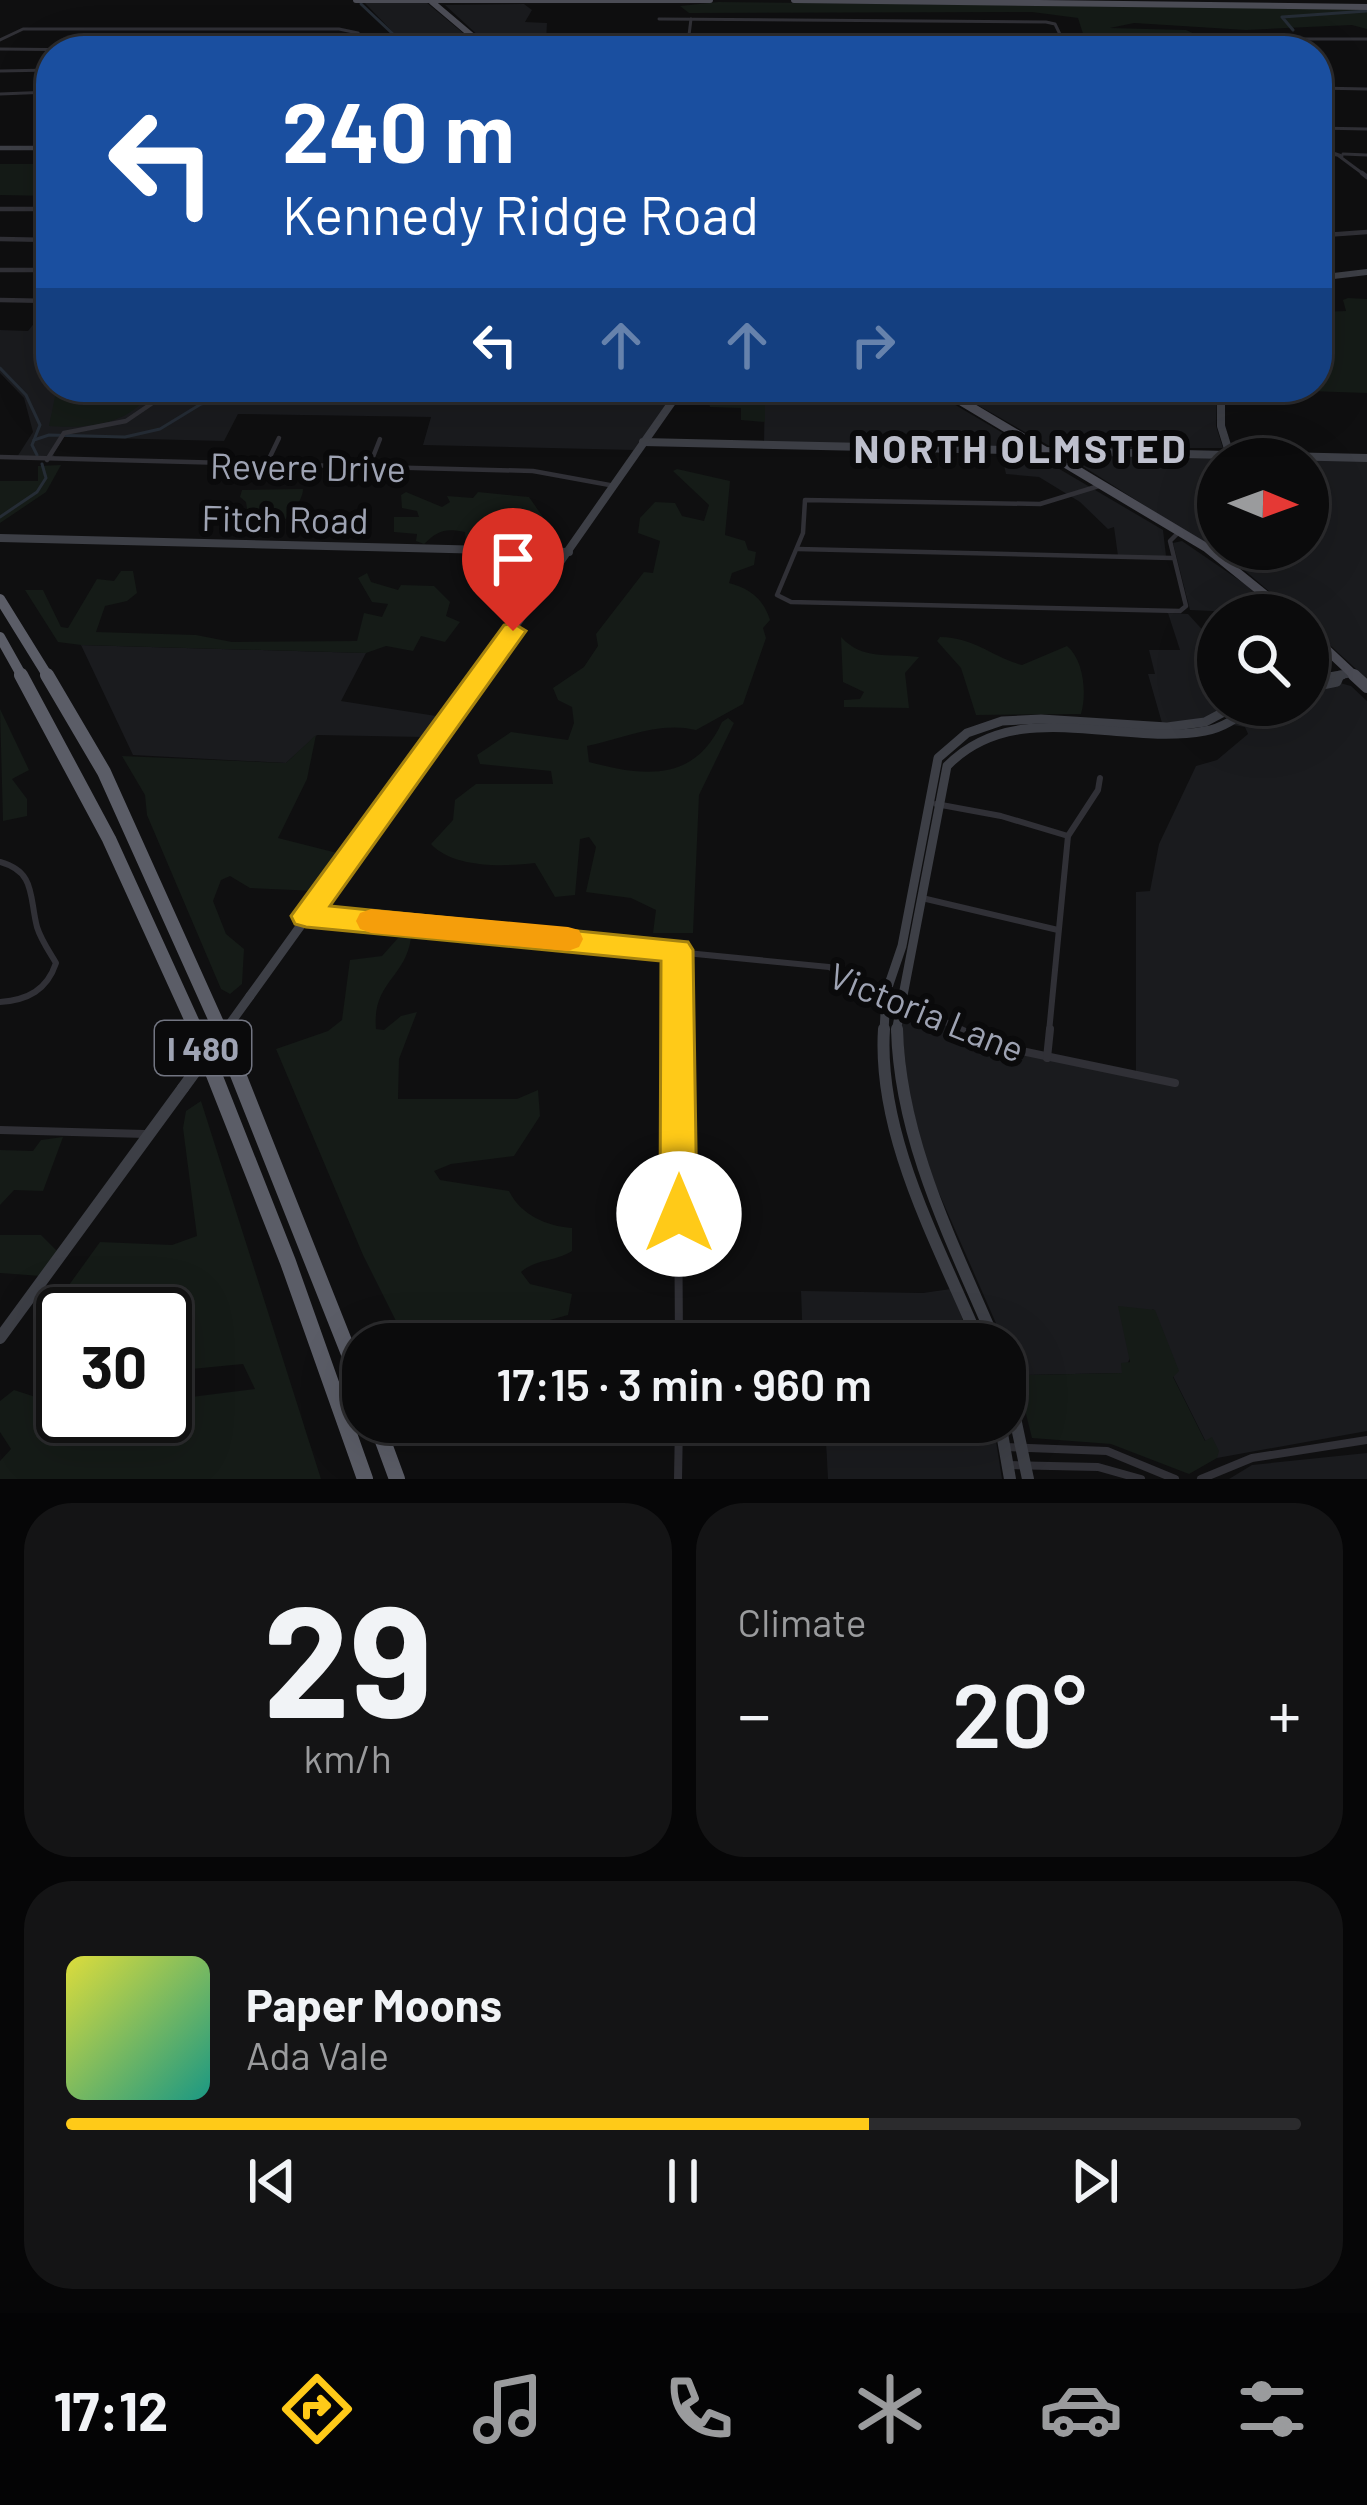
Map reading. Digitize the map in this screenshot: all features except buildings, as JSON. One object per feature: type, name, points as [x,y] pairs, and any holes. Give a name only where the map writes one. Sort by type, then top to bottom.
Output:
[{"type":"highway","name":"I 480","points":[[0,599],[74,716],[200,977],[342,1337]]},
{"type":"highway","name":"I 480","points":[[0,637],[123,864],[225,1098],[365,1479]]},
{"type":"highway","points":[[384,1443],[398,1479]]},
{"type":"main road","points":[[356,0],[710,0]]},
{"type":"main road","points":[[430,0],[472,36]]},
{"type":"main road","points":[[794,0],[1367,7]]},
{"type":"main road","points":[[439,8],[451,1]]},
{"type":"main road","points":[[963,402],[1180,531],[1266,594]]},
{"type":"main road","points":[[1329,655],[1367,687]]},
{"type":"street","points":[[1275,0],[1282,6]]},
{"type":"street","points":[[659,19],[1046,22],[1055,24],[1061,36]]},
{"type":"street","points":[[688,36],[691,20]]},
{"type":"street","points":[[0,40],[13,30],[350,30],[356,36]]},
{"type":"street","points":[[1097,36],[1169,36]]},
{"type":"street","points":[[1332,38],[1367,39]]},
{"type":"street","points":[[0,49],[36,49]]},
{"type":"street","points":[[0,71],[36,70]]},
{"type":"street","points":[[1332,88],[1367,89]]},
{"type":"street","points":[[0,94],[36,93]]},
{"type":"street","points":[[1332,128],[1367,129]]},
{"type":"street","points":[[0,148],[36,148]]},
{"type":"street","points":[[1367,155],[1341,155],[1367,177]]},
{"type":"street","points":[[0,208],[36,209]]},
{"type":"street","points":[[1332,233],[1367,232]]},
{"type":"street","points":[[0,239],[36,240]]},
{"type":"street","points":[[0,270],[36,270]]},
{"type":"street","points":[[1332,276],[1367,272]]},
{"type":"street","points":[[0,300],[36,301]]},
{"type":"street","points":[[47,460],[62,436],[126,421],[154,402]]},
{"type":"street","points":[[0,1338],[569,552],[671,402]]},
{"type":"street","points":[[1221,402],[1225,438]]},
{"type":"street","points":[[266,465],[279,437]]},
{"type":"street","points":[[369,467],[380,439]]},
{"type":"street","points":[[643,442],[1197,454]]},
{"type":"street","name":"Revere Drive","points":[[0,457],[533,471],[615,486]]},
{"type":"street","points":[[1329,457],[1367,458]]},
{"type":"street","points":[[1102,485],[1040,504],[811,500],[803,504],[803,533],[777,595],[1180,611],[1186,606],[1171,538],[1180,531]]},
{"type":"street","name":"Fitch Road","points":[[0,538],[569,552]]},
{"type":"street","points":[[797,549],[1172,559]]},
{"type":"street","points":[[1329,683],[1346,674]]},
{"type":"street","points":[[988,1323],[922,1168],[906,1108],[896,1032],[938,758],[975,729],[1022,721],[1197,723]]},
{"type":"street","points":[[932,804],[953,756],[992,733],[1015,729],[1198,733],[1218,726]]},
{"type":"street","points":[[1047,1058],[1068,836],[1099,790],[1100,778]]},
{"type":"street","points":[[932,804],[1001,816],[1068,836]]},
{"type":"street","points":[[0,862],[22,868],[30,877],[39,936],[56,963],[53,976],[34,995],[0,1002]]},
{"type":"street","points":[[916,897],[1058,930]]},
{"type":"street","points":[[916,897],[882,1016],[891,1107],[912,1181],[971,1323]]},
{"type":"street","name":"Victoria Lane","points":[[306,916],[829,967],[985,1042],[1174,1083]]},
{"type":"street","points":[[677,950],[679,1323]]},
{"type":"street","points":[[0,1130],[148,1134]]},
{"type":"street","points":[[1201,1479],[1262,1456],[1367,1441]]},
{"type":"street","points":[[678,1479],[679,1443]]},
{"type":"street","points":[[1005,1443],[1010,1472],[1104,1467],[1141,1479]]},
{"type":"street","points":[[1023,1443],[1027,1472]]},
{"type":"street","points":[[1006,1447],[1107,1451],[1175,1479]]},
{"type":"shaded area","points":[[364,2],[427,3],[467,36],[397,36]]},
{"type":"shaded area","points":[[718,2],[1367,9],[1367,29],[1352,25],[1246,30],[1134,23],[1110,28],[1186,30],[1197,35],[1084,36],[1078,18],[1032,12],[689,13],[680,6]]},
{"type":"shaded area","points":[[524,4],[532,10],[525,22],[547,23],[546,36],[479,36],[445,5]]},
{"type":"shaded area","points":[[0,164],[36,164],[36,196],[0,195]]},
{"type":"shaded area","points":[[1367,299],[1367,393],[1332,392],[1332,311],[1346,311],[1343,300]]},
{"type":"shaded area","points":[[36,321],[36,402],[668,402],[634,450],[423,445],[431,417],[238,414],[224,441],[64,437],[55,458],[17,457],[33,432],[24,398],[0,373],[0,330],[28,331]]},
{"type":"shaded area","points":[[54,402],[142,402],[108,422],[49,426]]},
{"type":"shaded area","points":[[709,402],[765,402],[765,422],[741,420],[741,408],[710,407]]},
{"type":"shaded area","points":[[765,402],[950,402],[1018,442],[1014,447],[764,444]]},
{"type":"shaded area","points":[[972,402],[1217,402],[1220,438],[1197,438],[1197,448],[1053,448]]},
{"type":"shaded area","points":[[1081,456],[1197,457],[1197,539],[1076,462]]},
{"type":"shaded area","points":[[1002,457],[1039,457],[1163,530],[1166,556],[1118,556],[1114,527],[1108,529],[1080,502],[1039,477],[1006,474]]},
{"type":"shaded area","points":[[1329,459],[1367,460],[1367,679],[1329,644],[1329,594],[1272,594],[1244,570],[1329,570]]},
{"type":"shaded area","points":[[61,465],[46,492],[0,523],[0,481],[38,481],[38,466]]},
{"type":"shaded area","points":[[673,471],[730,481],[725,535],[745,541],[748,550],[756,552],[754,565],[732,573],[729,583],[755,596],[770,620],[763,628],[766,638],[743,704],[696,730],[655,729],[587,746],[589,762],[630,771],[666,770],[698,756],[722,722],[728,718],[734,723],[699,795],[693,933],[653,933],[656,910],[631,898],[586,892],[596,847],[589,837],[580,839],[575,895],[555,897],[535,863],[465,862],[431,844],[453,820],[455,800],[476,784],[553,784],[551,771],[480,764],[477,755],[511,732],[568,740],[574,723],[572,707],[558,700],[553,688],[584,667],[598,646],[596,634],[644,572],[653,573],[660,541],[638,533],[640,518],[655,502],[675,503],[682,516],[704,521],[709,505]]},
{"type":"shaded area","points":[[303,489],[292,512],[271,527],[265,512],[252,519],[248,516],[240,497],[242,490]]},
{"type":"shaded area","points":[[406,492],[442,507],[450,502],[447,496],[473,498],[478,492],[529,497],[545,520],[542,527],[526,531],[514,522],[481,521],[478,542],[466,544],[465,532],[447,530],[424,544],[416,541],[417,534],[394,532],[394,517],[419,517],[417,511],[402,508],[401,495]]},
{"type":"shaded area","points":[[1182,541],[1197,551],[1197,570],[1224,570],[1256,594],[1197,594],[1197,610],[1190,610],[1173,543]]},
{"type":"shaded area","points":[[121,571],[133,571],[137,593],[127,601],[105,606],[96,632],[196,635],[232,642],[357,641],[364,613],[382,617],[388,604],[372,602],[358,578],[367,573],[371,582],[398,590],[401,585],[434,586],[450,602],[446,616],[460,622],[445,642],[421,636],[413,651],[386,646],[366,653],[81,645],[58,642],[25,590],[43,590],[61,627],[68,628],[97,579],[114,581]]},
{"type":"shaded area","points":[[1168,613],[1188,614],[1197,624],[1197,720],[1162,723],[1148,674],[1155,674],[1149,650],[1180,650]]},
{"type":"shaded area","points":[[841,637],[867,653],[919,657],[905,673],[909,708],[844,707],[844,700],[860,699],[864,692],[843,682]]},
{"type":"shaded area","points":[[940,637],[964,641],[1022,665],[1067,646],[1083,678],[1081,714],[976,715],[961,668],[937,641]]},
{"type":"shaded area","points":[[81,645],[366,653],[341,701],[436,716],[423,737],[317,735],[286,763],[133,755]]},
{"type":"shaded area","points":[[1329,686],[1351,686],[1367,701],[1367,1431],[1217,1458],[1211,1438],[1206,1442],[1173,1376],[1178,1371],[1153,1309],[1123,1373],[1026,1375],[1026,1323],[996,1323],[925,1161],[908,1087],[901,1022],[912,1013],[911,1000],[1010,1046],[1136,1072],[1136,892],[1150,891],[1159,844],[1196,766],[1217,760],[1248,734],[1239,726],[1329,726]]},
{"type":"shaded area","points":[[0,709],[29,770],[12,779],[27,799],[27,816],[3,821]]},
{"type":"shaded area","points":[[316,735],[307,779],[278,838],[345,855],[317,891],[250,888],[230,876],[221,880],[213,901],[226,934],[244,949],[242,984],[230,994],[221,989],[147,815],[145,795],[122,756],[286,763]]},
{"type":"shaded area","points":[[398,938],[411,938],[376,1013],[376,1029],[384,1030],[401,1016],[417,1012],[399,1059],[398,1099],[517,1099],[538,1090],[540,1116],[514,1156],[451,1164],[434,1171],[440,1180],[509,1191],[535,1218],[572,1228],[572,1251],[521,1272],[530,1284],[572,1294],[568,1315],[539,1323],[397,1323],[363,1255],[276,1049],[328,1031],[342,1020],[350,960],[382,956]]},
{"type":"shaded area","points":[[201,1101],[321,1479],[0,1479],[0,1461],[11,1449],[0,1432],[0,1401],[14,1390],[36,1397],[36,1443],[192,1443],[192,1397],[255,1389],[243,1364],[192,1369],[192,1287],[69,1285],[100,1242],[172,1245],[197,1236],[183,1128],[186,1111]]},
{"type":"shaded area","points":[[63,1137],[43,1191],[14,1190],[0,1205],[0,1150],[33,1151],[41,1140]]},
{"type":"shaded area","points":[[0,1235],[41,1235],[58,1252],[41,1276],[0,1273]]},
{"type":"shaded area","points":[[951,1289],[964,1323],[802,1323],[801,1291],[923,1293]]},
{"type":"shaded area","points":[[1118,1306],[1155,1310],[1179,1371],[1173,1377],[1205,1441],[1212,1437],[1217,1458],[1189,1474],[1111,1444],[1032,1438],[1026,1414],[1026,1375],[1122,1373],[1121,1363],[1130,1362]]},
{"type":"shaded area","points":[[826,1443],[996,1443],[1002,1479],[828,1479]]},
{"type":"shaded area","points":[[1367,1453],[1367,1479],[1229,1479],[1252,1465]]},
{"type":"waterway","points":[[361,4],[395,36]]},
{"type":"waterway","points":[[1293,30],[1282,17],[1367,11]]},
{"type":"waterway","points":[[0,368],[26,395],[40,425],[34,440]]},
{"type":"waterway","points":[[34,440],[49,435],[125,437],[160,429],[208,402]]},
{"type":"waterway","points":[[34,440],[37,455]]},
{"type":"waterway","points":[[0,517],[37,492],[46,478],[42,464]]},
{"type":"slow traffic","points":[[371,921],[568,939]]},
{"type":"district","name":"NORTH OLMSTED","points":[[1021,447]]},
{"type":"route","points":[[513,631],[306,916],[677,950],[679,1214]]}]
